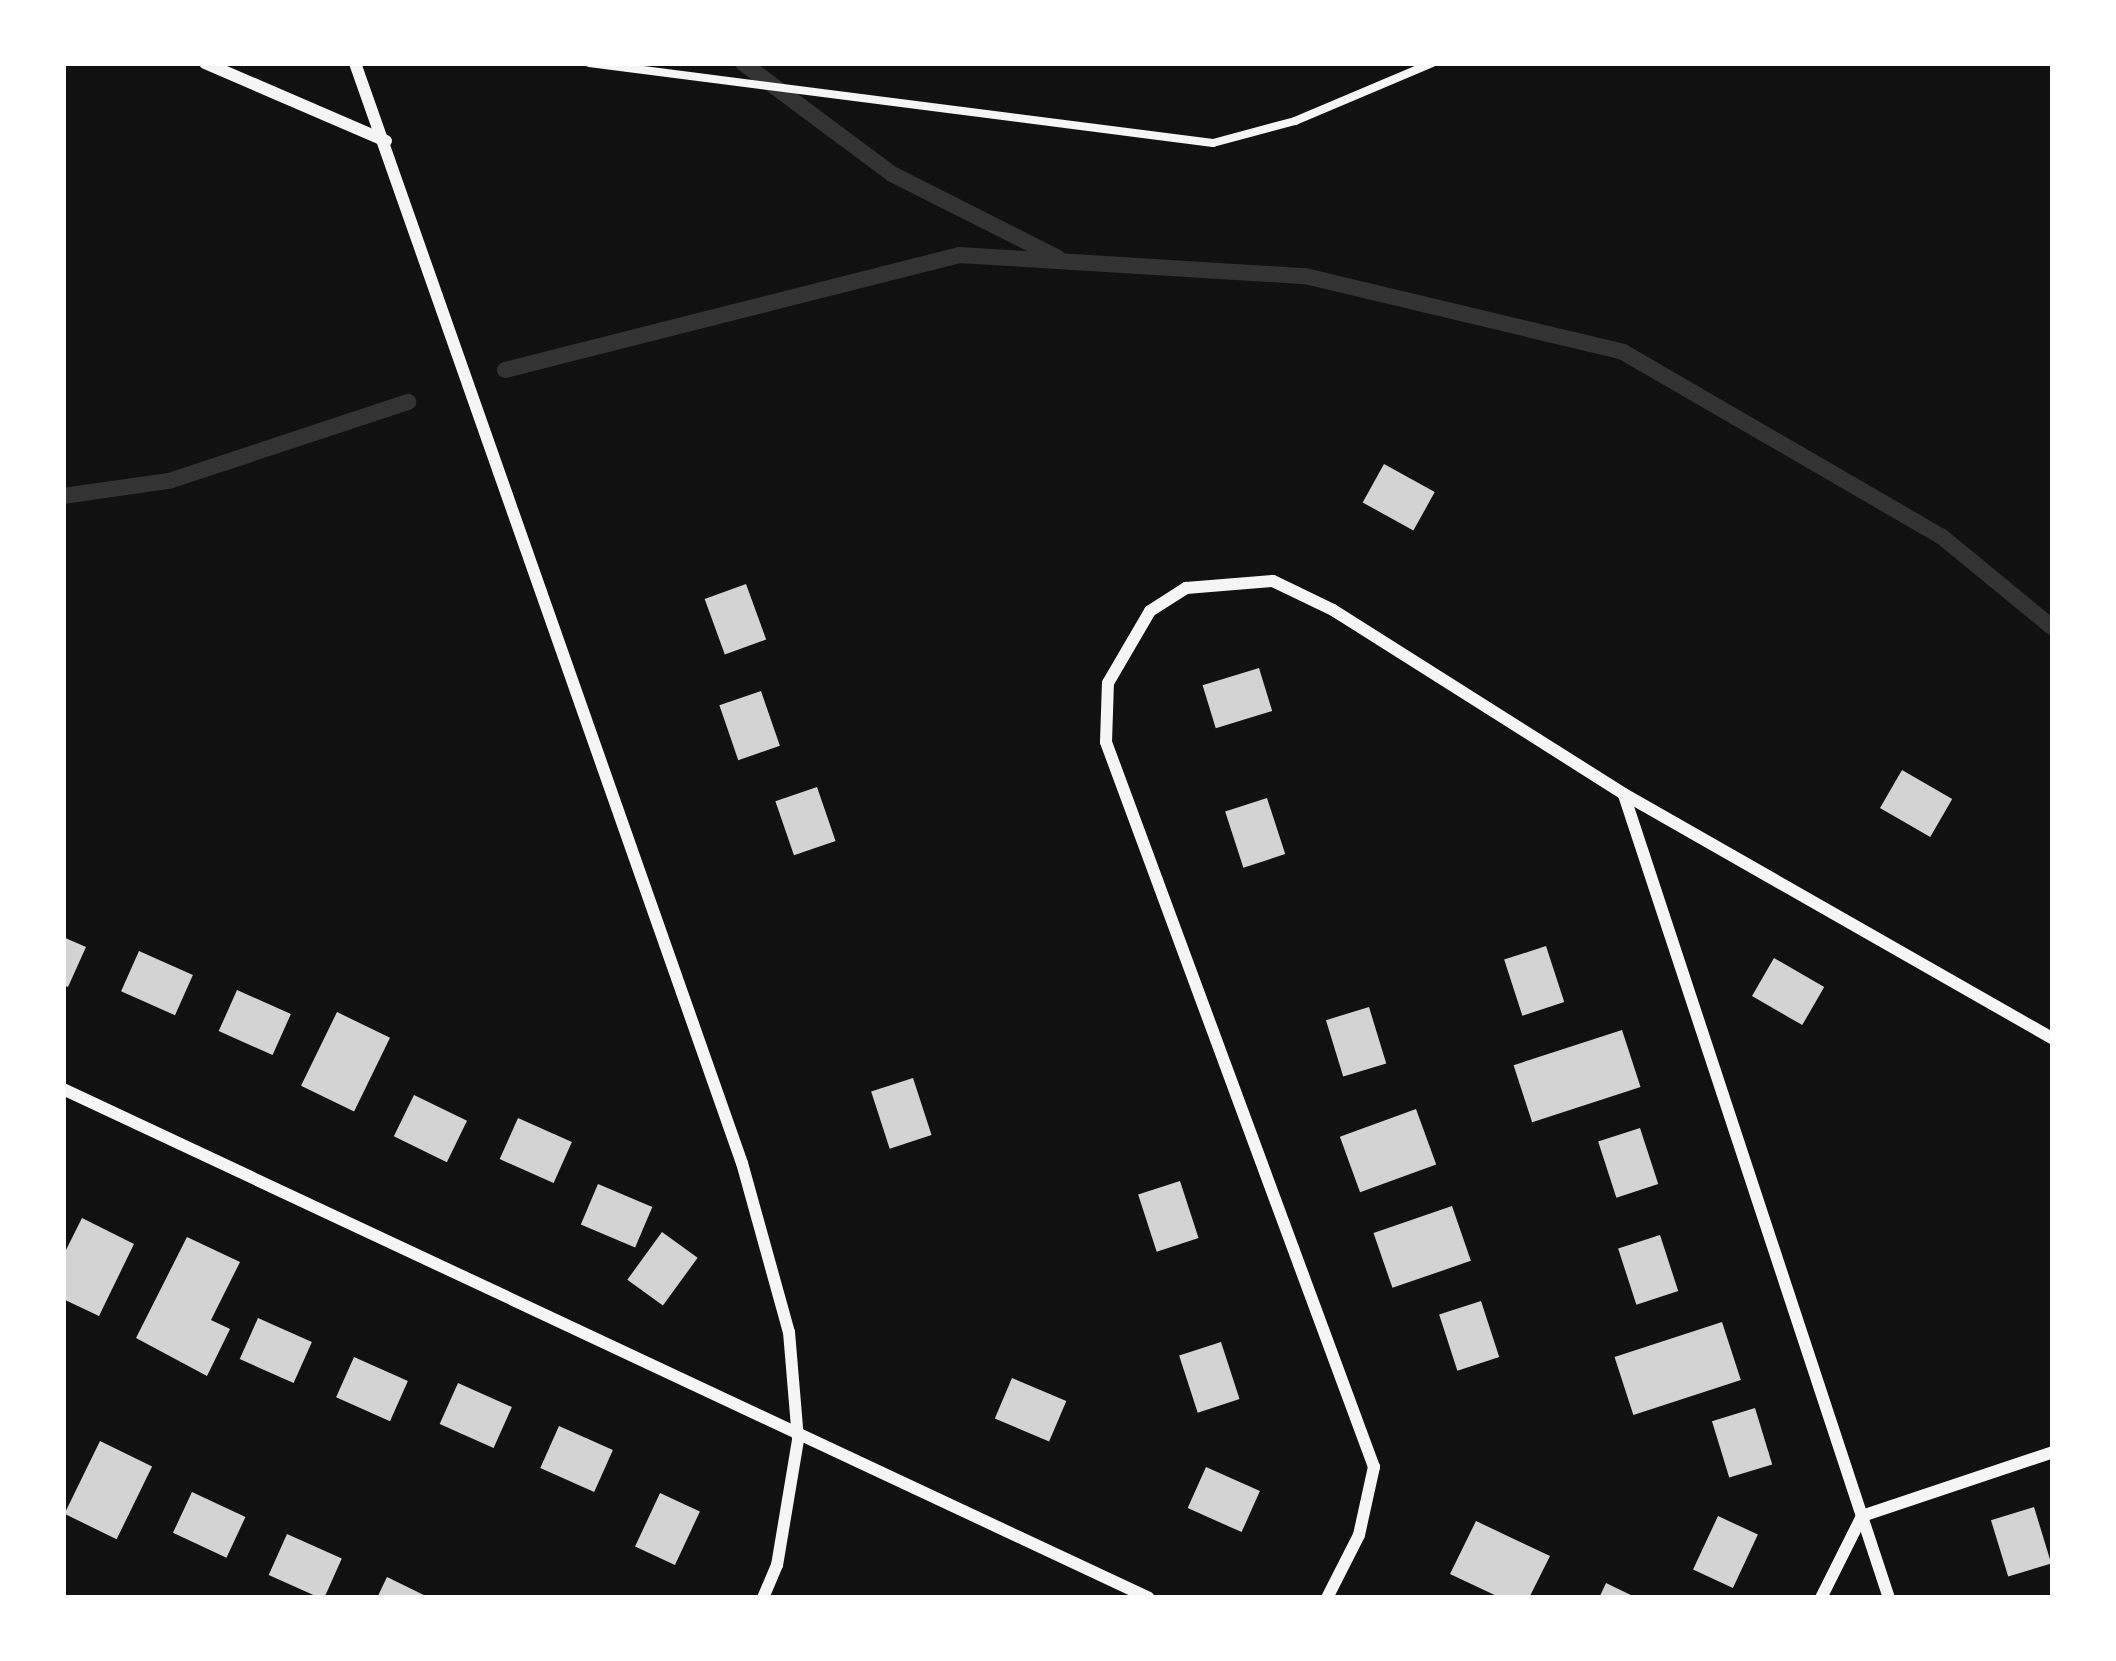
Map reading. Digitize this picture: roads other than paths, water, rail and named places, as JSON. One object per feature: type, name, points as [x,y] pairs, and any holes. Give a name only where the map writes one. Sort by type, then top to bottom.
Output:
[{"type":"street","points":[[205,63],[386,141]]},
{"type":"street","points":[[356,63],[602,783],[742,1163],[789,1332],[798,1440],[764,1598]]},
{"type":"street","points":[[1327,1598],[1365,1519],[1374,1467],[1106,742],[1108,683],[1150,611],[1186,588],[1274,581],[1333,610],[1624,794],[2053,1039]]},
{"type":"street","points":[[1624,794],[1889,1598]]},
{"type":"street","points":[[63,1089],[798,1440],[1149,1598]]},
{"type":"street","points":[[1821,1598],[1862,1516],[2053,1452]]},
{"type":"waterway","points":[[743,63],[892,174],[1058,258]]},
{"type":"waterway","points":[[505,370],[959,255],[1305,276],[1623,352],[1941,536],[2053,628]]},
{"type":"waterway","points":[[63,496],[169,481],[408,402]]}]
